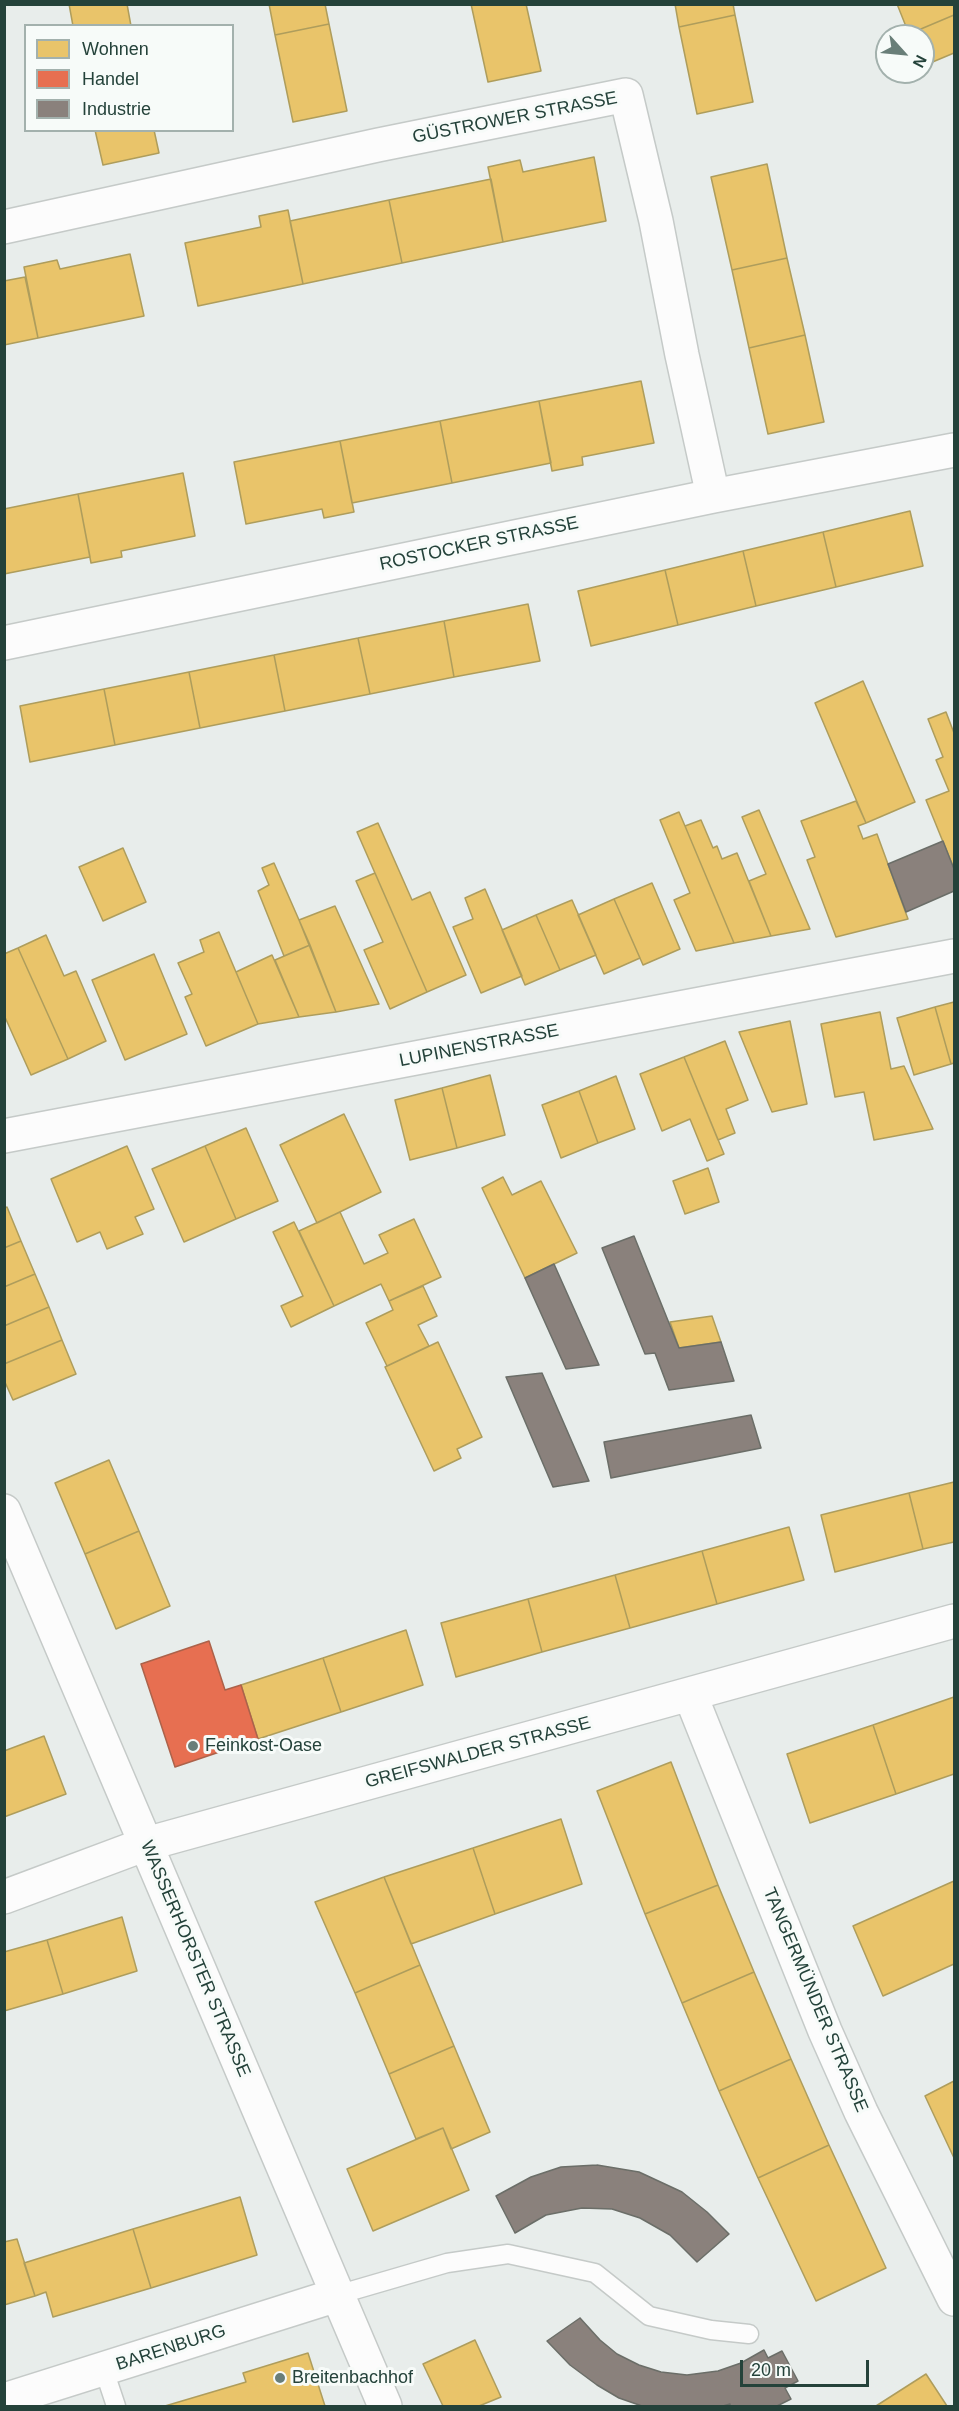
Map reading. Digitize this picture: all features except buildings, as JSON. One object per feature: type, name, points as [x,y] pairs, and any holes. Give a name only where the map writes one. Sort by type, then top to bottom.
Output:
[{"type":"street","name":"GÜSTROWER STRASSE","points":[[4,227],[378,145],[626,95],[656,221],[713,496]]},
{"type":"street","name":"ROSTOCKER STRASSE","points":[[4,643],[713,496],[954,450]]},
{"type":"street","name":"LUPINENSTRASSE","points":[[4,1136],[954,956]]},
{"type":"street","name":"WASSERHORSTER STRASSE","points":[[4,1512],[385,2406]]},
{"type":"street","name":"GREIFSWALDER STRASSE","points":[[4,1897],[146,1844],[954,1620]]},
{"type":"street","name":"TANGERMÜNDER STRASSE","points":[[690,1694],[825,2031],[861,2112],[954,2299]]},
{"type":"street","name":"BARENBURG","points":[[4,2400],[337,2295]]},
{"type":"lane","points":[[337,2295],[447,2263],[508,2254],[595,2273],[649,2316],[711,2330],[749,2334]]},
{"type":"lane","points":[[104,2370],[116,2406]]},
{"type":"place","name":"Feinkost-Oase","points":[[193,1746]]},
{"type":"place","name":"Breitenbachhof","points":[[280,2378]]}]
